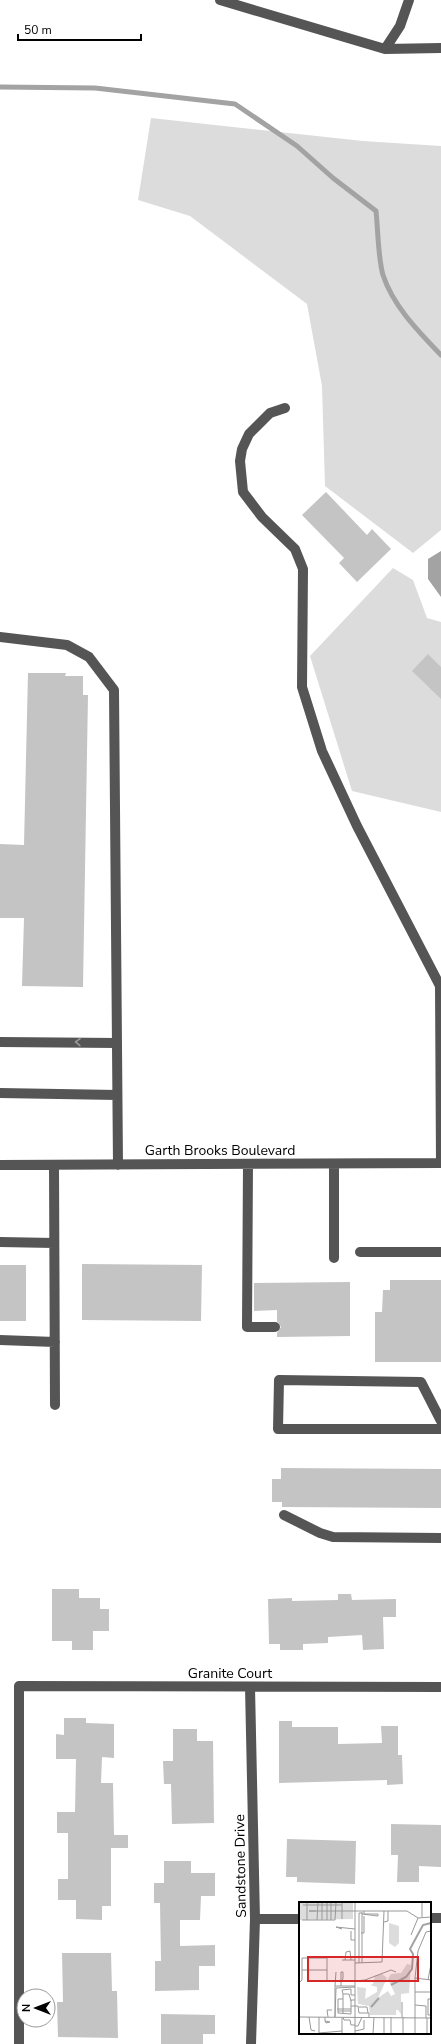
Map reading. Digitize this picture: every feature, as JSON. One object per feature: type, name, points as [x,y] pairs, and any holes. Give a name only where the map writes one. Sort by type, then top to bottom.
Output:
[{"type":"street","points":[[220,0],[385,49],[441,48]]},
{"type":"street","points":[[385,49],[400,26],[409,0]]},
{"type":"street","points":[[285,408],[270,413],[249,434],[242,449],[240,462],[244,492],[262,517],[295,549],[303,569],[302,687],[322,751],[357,826],[440,986],[441,1164]]},
{"type":"street","points":[[0,637],[66,645],[89,657],[114,690],[118,1165]]},
{"type":"street","points":[[0,1042],[117,1043]]},
{"type":"street","points":[[0,1094],[117,1095]]},
{"type":"street","points":[[248,1164],[247,1327],[275,1327]]},
{"type":"street","points":[[334,1164],[334,1258]]},
{"type":"street","name":"Garth Brooks Boulevard","points":[[0,1165],[441,1164]]},
{"type":"street","points":[[54,1165],[54,1405]]},
{"type":"street","points":[[0,1242],[54,1243]]},
{"type":"street","points":[[360,1252],[441,1252]]},
{"type":"street","points":[[0,1340],[54,1342]]},
{"type":"street","points":[[441,1422],[421,1382],[279,1380],[278,1429],[441,1429]]},
{"type":"street","points":[[284,1515],[320,1533],[333,1537],[441,1538]]},
{"type":"street","name":"Granite Court","points":[[19,2044],[19,1686],[441,1687]]},
{"type":"street","name":"Sandstone Drive","points":[[250,1687],[255,1919],[251,2044]]},
{"type":"street","points":[[255,1919],[299,1919]]},
{"type":"shaded area","points":[[151,118],[363,141],[441,146],[441,530],[413,553],[325,486],[322,386],[307,304],[190,216],[138,200]]},
{"type":"shaded area","points":[[441,551],[441,597],[428,579],[428,559]]},
{"type":"shaded area","points":[[393,568],[413,580],[427,618],[441,622],[441,812],[352,791],[310,656]]},
{"type":"building","points":[[326,492],[367,535],[372,529],[391,549],[357,582],[339,563],[344,558],[302,515]]},
{"type":"building","points":[[428,654],[441,667],[441,699],[412,671]]},
{"type":"building","points":[[28,673],[66,673],[65,676],[83,676],[83,695],[88,695],[83,987],[22,986],[24,918],[0,918],[0,844],[24,845]]},
{"type":"building","points":[[82,1264],[202,1265],[201,1321],[82,1320]]},
{"type":"building","points":[[0,1265],[26,1265],[26,1321],[0,1321]]},
{"type":"building","points":[[390,1280],[441,1280],[441,1362],[375,1362],[375,1312],[382,1312],[383,1290],[390,1290]]},
{"type":"building","points":[[350,1282],[350,1336],[277,1337],[277,1333],[281,1327],[277,1321],[277,1310],[254,1311],[254,1283]]},
{"type":"building","points":[[281,1468],[441,1469],[441,1508],[282,1507],[282,1502],[272,1502],[272,1479],[281,1479]]},
{"type":"building","points":[[52,1589],[79,1589],[79,1598],[100,1598],[100,1609],[109,1609],[109,1631],[93,1631],[93,1650],[72,1650],[72,1641],[52,1641]]},
{"type":"building","points":[[338,1594],[351,1594],[352,1600],[396,1599],[396,1617],[383,1617],[384,1649],[363,1650],[362,1635],[328,1637],[328,1643],[303,1644],[303,1650],[280,1650],[280,1644],[269,1644],[268,1599],[292,1598],[292,1601],[338,1600]]},
{"type":"building","points":[[64,1718],[86,1718],[86,1723],[114,1724],[114,1758],[102,1757],[101,1783],[113,1783],[114,1835],[128,1835],[128,1848],[111,1848],[111,1906],[102,1906],[102,1920],[76,1919],[76,1900],[58,1900],[58,1879],[68,1879],[68,1833],[57,1833],[57,1812],[75,1812],[76,1759],[56,1759],[56,1734],[64,1735]]},
{"type":"building","points":[[279,1721],[292,1721],[292,1727],[338,1727],[338,1744],[382,1743],[381,1726],[398,1726],[398,1755],[402,1755],[403,1784],[387,1785],[387,1780],[279,1783]]},
{"type":"building","points":[[173,1729],[197,1729],[197,1741],[213,1741],[214,1823],[172,1824],[171,1784],[164,1784],[163,1761],[173,1761]]},
{"type":"building","points":[[391,1824],[441,1825],[441,1867],[419,1866],[419,1882],[397,1882],[398,1855],[391,1855]]},
{"type":"building","points":[[287,1839],[356,1841],[355,1884],[297,1882],[297,1877],[286,1877]]},
{"type":"building","points":[[164,1861],[191,1861],[191,1873],[215,1873],[215,1896],[201,1896],[200,1920],[180,1920],[180,1946],[215,1945],[215,1966],[199,1966],[199,1990],[155,1991],[155,1961],[161,1961],[160,1903],[154,1903],[154,1883],[164,1883]]},
{"type":"building","points":[[62,1953],[111,1953],[112,1991],[117,1991],[118,2038],[58,2037],[57,2002],[63,2002]]},
{"type":"building","points":[[161,2014],[215,2015],[215,2034],[203,2034],[203,2044],[161,2044]]},
{"type":"waterway","points":[[0,87],[95,88],[235,104],[297,146],[333,178],[376,211],[380,260],[387,286],[400,308],[441,355]]}]
